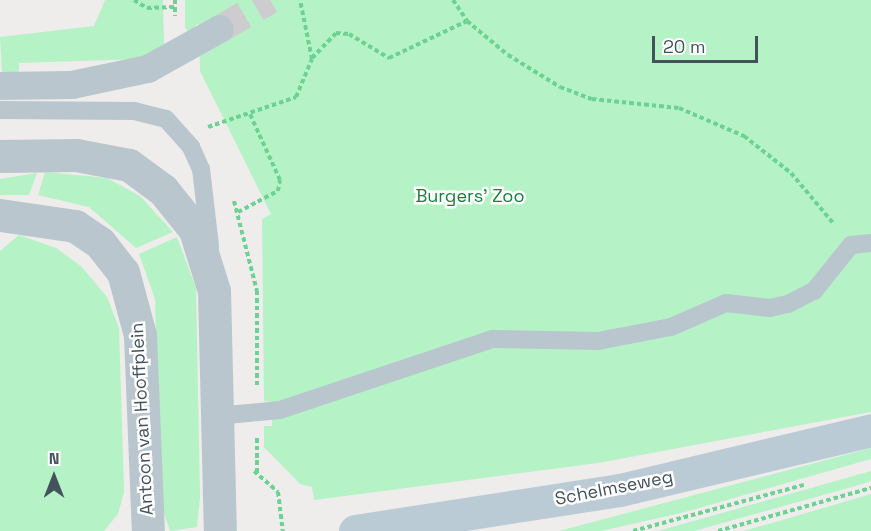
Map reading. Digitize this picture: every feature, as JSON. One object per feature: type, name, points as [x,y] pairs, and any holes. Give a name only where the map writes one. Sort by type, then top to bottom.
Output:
[{"type":"main road","name":"Schelmseweg","points":[[355,531],[620,490],[871,430]]},
{"type":"street","points":[[0,86],[72,86],[148,69],[220,29]]},
{"type":"street","points":[[0,156],[76,155],[129,165],[178,205],[211,268],[219,531]]},
{"type":"street","name":"Antoon van Hooffplein","points":[[0,215],[75,226],[100,243],[123,272],[140,335],[148,531]]},
{"type":"lane","points":[[0,110],[134,111],[166,119],[191,147],[201,169],[211,268]]},
{"type":"lane","points":[[217,416],[280,410],[492,339],[598,341],[671,327],[726,303],[770,308],[788,304],[813,291],[851,245],[871,243]]},
{"type":"path","points":[[134,0],[147,8],[175,7]]},
{"type":"path","points":[[300,0],[312,59]]},
{"type":"path","points":[[453,0],[467,21],[527,70],[560,87],[603,101],[679,108],[744,136],[791,173],[851,245]]},
{"type":"path","points":[[208,127],[296,97],[312,59],[336,33],[348,34],[389,58],[467,21]]},
{"type":"path","points":[[238,212],[278,191],[280,180],[248,112]]},
{"type":"path","points":[[633,531],[808,484]]},
{"type":"path","points":[[718,531],[871,488]]},
{"type":"green space","points":[[105,0],[163,0],[164,44],[142,59],[19,63],[19,74],[2,73],[0,37],[94,26]]},
{"type":"green space","name":"Burgers' Zoo","points":[[185,0],[871,0],[871,412],[598,463],[314,500],[312,487],[300,484],[264,447],[264,426],[272,426],[273,402],[264,401],[262,219],[271,214],[200,71],[199,23],[189,32],[185,28]]},
{"type":"green space","points":[[45,172],[107,178],[140,196],[173,232],[136,248],[89,207],[38,195]]},
{"type":"green space","points":[[37,173],[29,195],[0,195],[0,179]]},
{"type":"green space","points":[[19,235],[56,248],[81,266],[107,297],[119,328],[124,492],[118,514],[104,531],[0,531],[0,251]]},
{"type":"green space","points":[[177,237],[196,288],[200,497],[197,527],[170,531],[160,502],[155,299],[139,254]]},
{"type":"green space","points":[[871,448],[871,459],[685,512],[601,531],[559,531]]},
{"type":"green space","points":[[871,471],[871,481],[859,485],[694,531],[658,531]]},
{"type":"green space","points":[[871,494],[871,531],[743,531],[786,519]]},
{"type":"tunnel","points":[[220,29],[270,0]]}]
